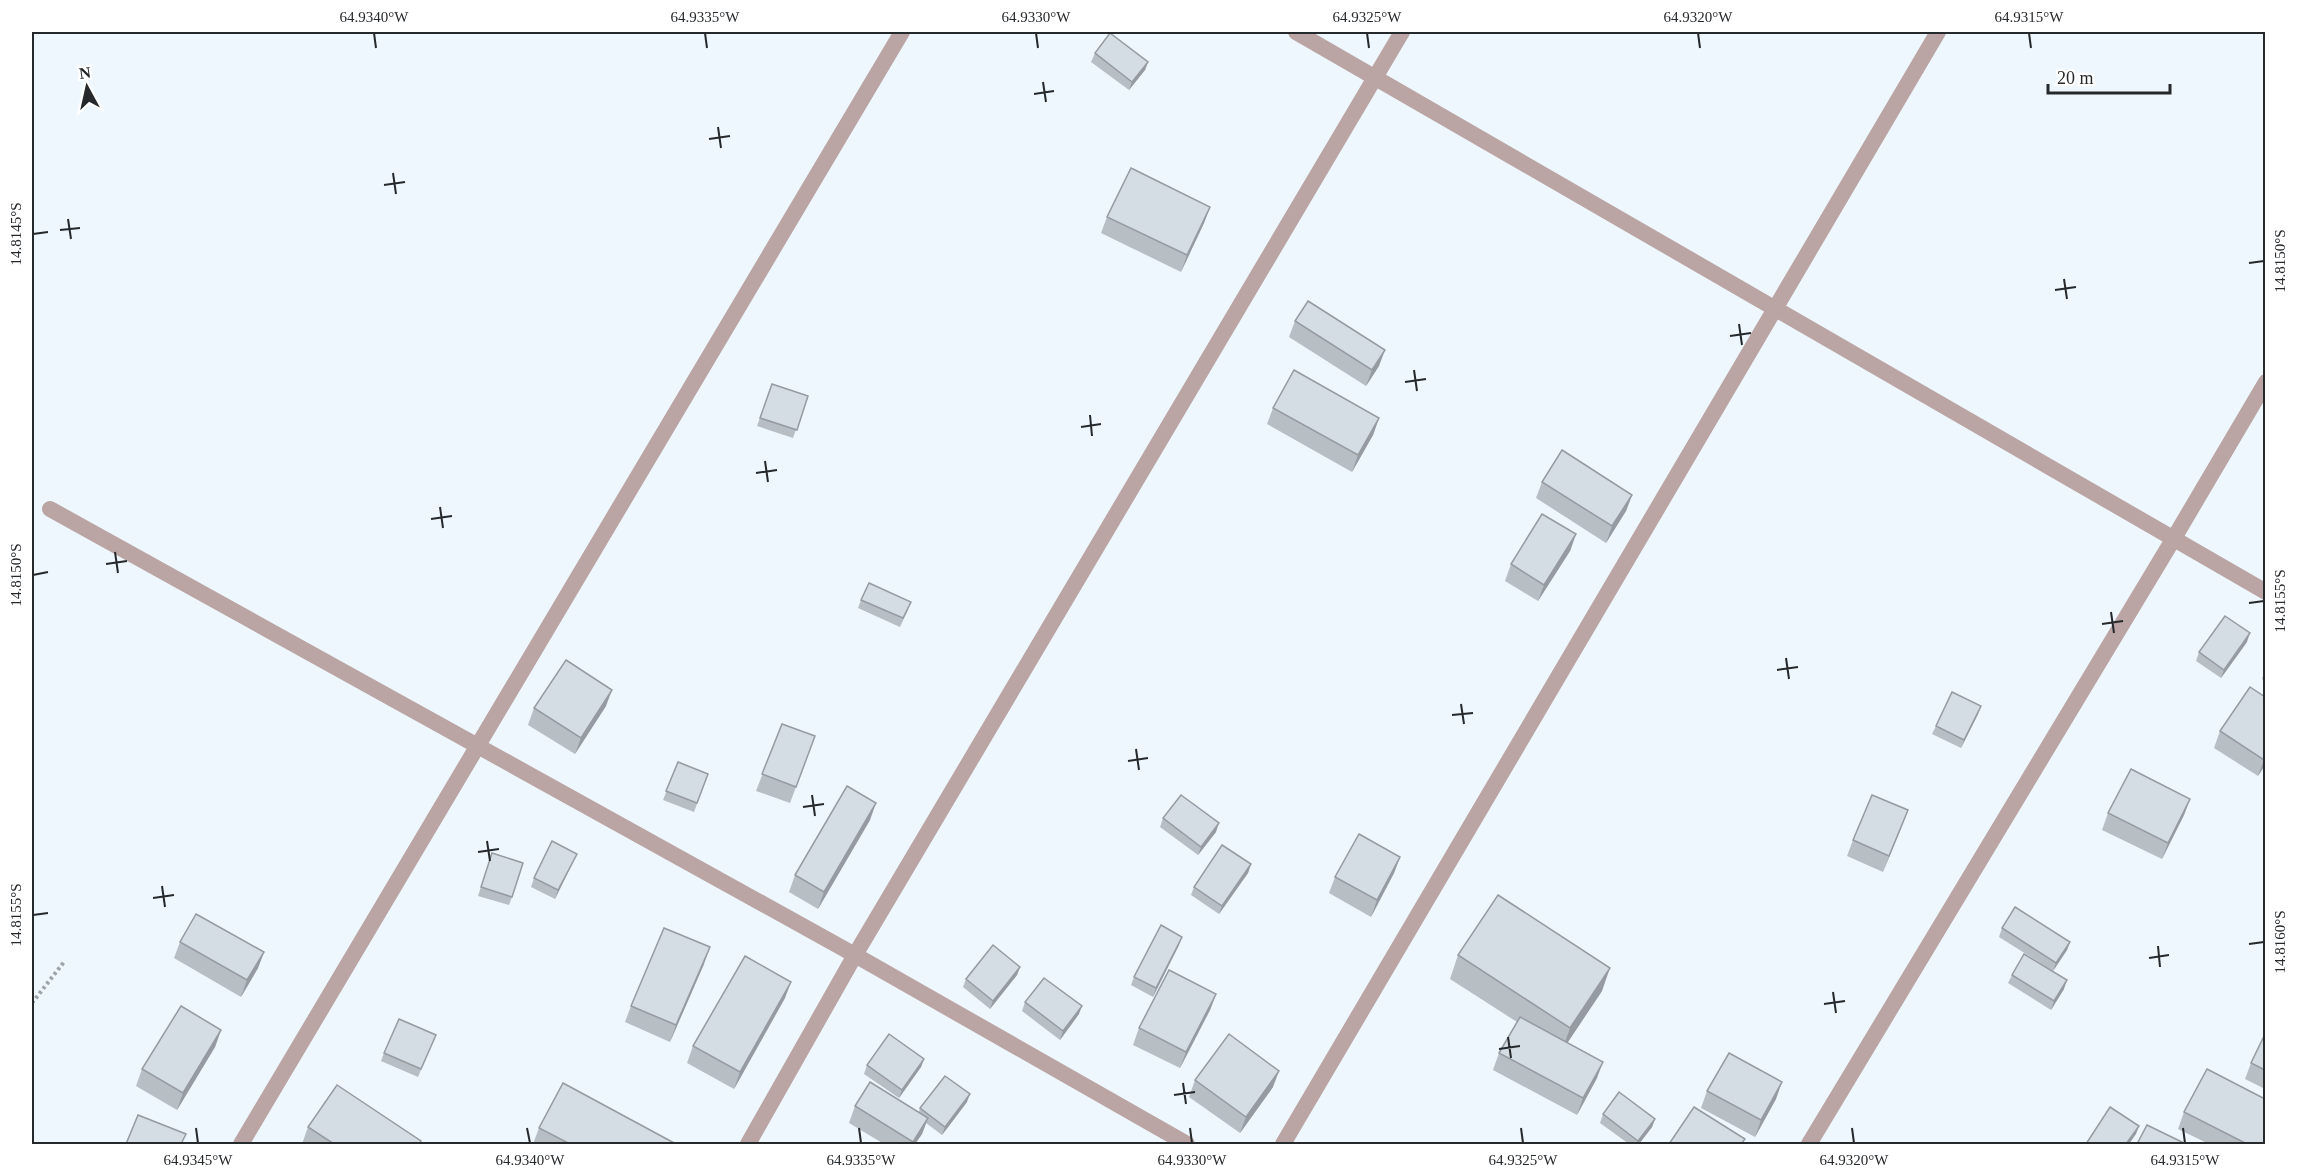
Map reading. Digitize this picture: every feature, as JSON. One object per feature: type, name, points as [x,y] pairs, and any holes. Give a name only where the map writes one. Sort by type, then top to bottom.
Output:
[{"type":"street","points":[[241,1144],[902,32]]},
{"type":"street","points":[[1296,32],[2265,592]]},
{"type":"street","points":[[748,1144],[855,955],[1402,32]]},
{"type":"street","points":[[1283,1144],[1938,32]]},
{"type":"street","points":[[1809,1144],[2174,538],[2265,382]]},
{"type":"street","points":[[50,509],[855,955],[1187,1144]]},
{"type":"path","points":[[32,1003],[64,962]]},
{"type":"building","points":[[1110,33],[1148,62],[1132,82],[1095,53]]},
{"type":"building","points":[[1131,168],[1210,207],[1187,255],[1107,217]]},
{"type":"building","points":[[1308,301],[1385,350],[1372,370],[1295,321]]},
{"type":"building","points":[[1294,370],[1379,418],[1358,455],[1273,408]]},
{"type":"building","points":[[772,384],[808,396],[797,430],[760,418]]},
{"type":"building","points":[[1562,450],[1632,495],[1612,526],[1542,482]]},
{"type":"building","points":[[1542,514],[1576,534],[1544,585],[1511,564]]},
{"type":"building","points":[[869,583],[911,602],[903,618],[861,600]]},
{"type":"building","points":[[2225,616],[2250,633],[2224,670],[2199,652]]},
{"type":"building","points":[[566,660],[612,690],[581,738],[534,708]]},
{"type":"building","points":[[2250,687],[2265,697],[2264,760],[2220,731]]},
{"type":"building","points":[[1952,692],[1981,706],[1964,740],[1936,726]]},
{"type":"building","points":[[782,724],[815,736],[796,787],[762,774]]},
{"type":"building","points":[[678,762],[708,774],[697,803],[666,791]]},
{"type":"building","points":[[2131,769],[2190,799],[2168,843],[2108,813]]},
{"type":"building","points":[[847,786],[876,803],[824,892],[795,875]]},
{"type":"building","points":[[1181,795],[1219,823],[1201,847],[1163,818]]},
{"type":"building","points":[[1872,795],[1908,810],[1889,856],[1853,840]]},
{"type":"building","points":[[1359,834],[1400,857],[1377,900],[1335,877]]},
{"type":"building","points":[[552,841],[577,854],[558,890],[534,878]]},
{"type":"building","points":[[1222,845],[1251,864],[1222,906],[1194,887]]},
{"type":"building","points":[[492,853],[523,863],[512,897],[481,887]]},
{"type":"building","points":[[1498,895],[1610,968],[1570,1028],[1458,955]]},
{"type":"building","points":[[2015,907],[2070,942],[2056,963],[2002,928]]},
{"type":"building","points":[[196,914],[264,952],[247,980],[180,942]]},
{"type":"building","points":[[1161,925],[1182,937],[1156,988],[1134,977]]},
{"type":"building","points":[[664,928],[710,947],[676,1025],[631,1006]]},
{"type":"building","points":[[993,945],[1020,967],[993,1001],[966,979]]},
{"type":"building","points":[[2024,954],[2067,980],[2054,1001],[2012,975]]},
{"type":"building","points":[[745,956],[791,982],[740,1072],[693,1046]]},
{"type":"building","points":[[1169,970],[1216,994],[1186,1052],[1139,1028]]},
{"type":"building","points":[[1044,978],[1082,1006],[1063,1031],[1025,1002]]},
{"type":"building","points":[[181,1006],[221,1030],[183,1093],[142,1069]]},
{"type":"building","points":[[1520,1017],[1603,1062],[1583,1098],[1499,1053]]},
{"type":"building","points":[[399,1019],[436,1035],[421,1069],[384,1053]]},
{"type":"building","points":[[889,1034],[924,1059],[902,1090],[867,1065]]},
{"type":"building","points":[[1229,1034],[1279,1071],[1246,1117],[1195,1080]]},
{"type":"building","points":[[2265,1034],[2265,1070],[2251,1063]]},
{"type":"building","points":[[1729,1053],[1782,1082],[1761,1120],[1707,1091]]},
{"type":"building","points":[[2207,1069],[2265,1099],[2265,1144],[2247,1144],[2184,1112]]},
{"type":"building","points":[[945,1076],[970,1094],[945,1127],[920,1108]]},
{"type":"building","points":[[870,1082],[928,1118],[913,1142],[855,1106]]},
{"type":"building","points":[[563,1083],[676,1144],[570,1144],[539,1128]]},
{"type":"building","points":[[337,1085],[421,1141],[419,1144],[334,1144],[308,1127]]},
{"type":"building","points":[[1619,1092],[1655,1119],[1638,1141],[1603,1114]]},
{"type":"building","points":[[1694,1107],[1745,1139],[1741,1144],[1669,1144]]},
{"type":"building","points":[[2110,1107],[2139,1126],[2126,1144],[2086,1144]]},
{"type":"building","points":[[138,1115],[186,1134],[181,1144],[126,1144]]},
{"type":"building","points":[[2147,1125],[2186,1144],[2137,1144]]}]
